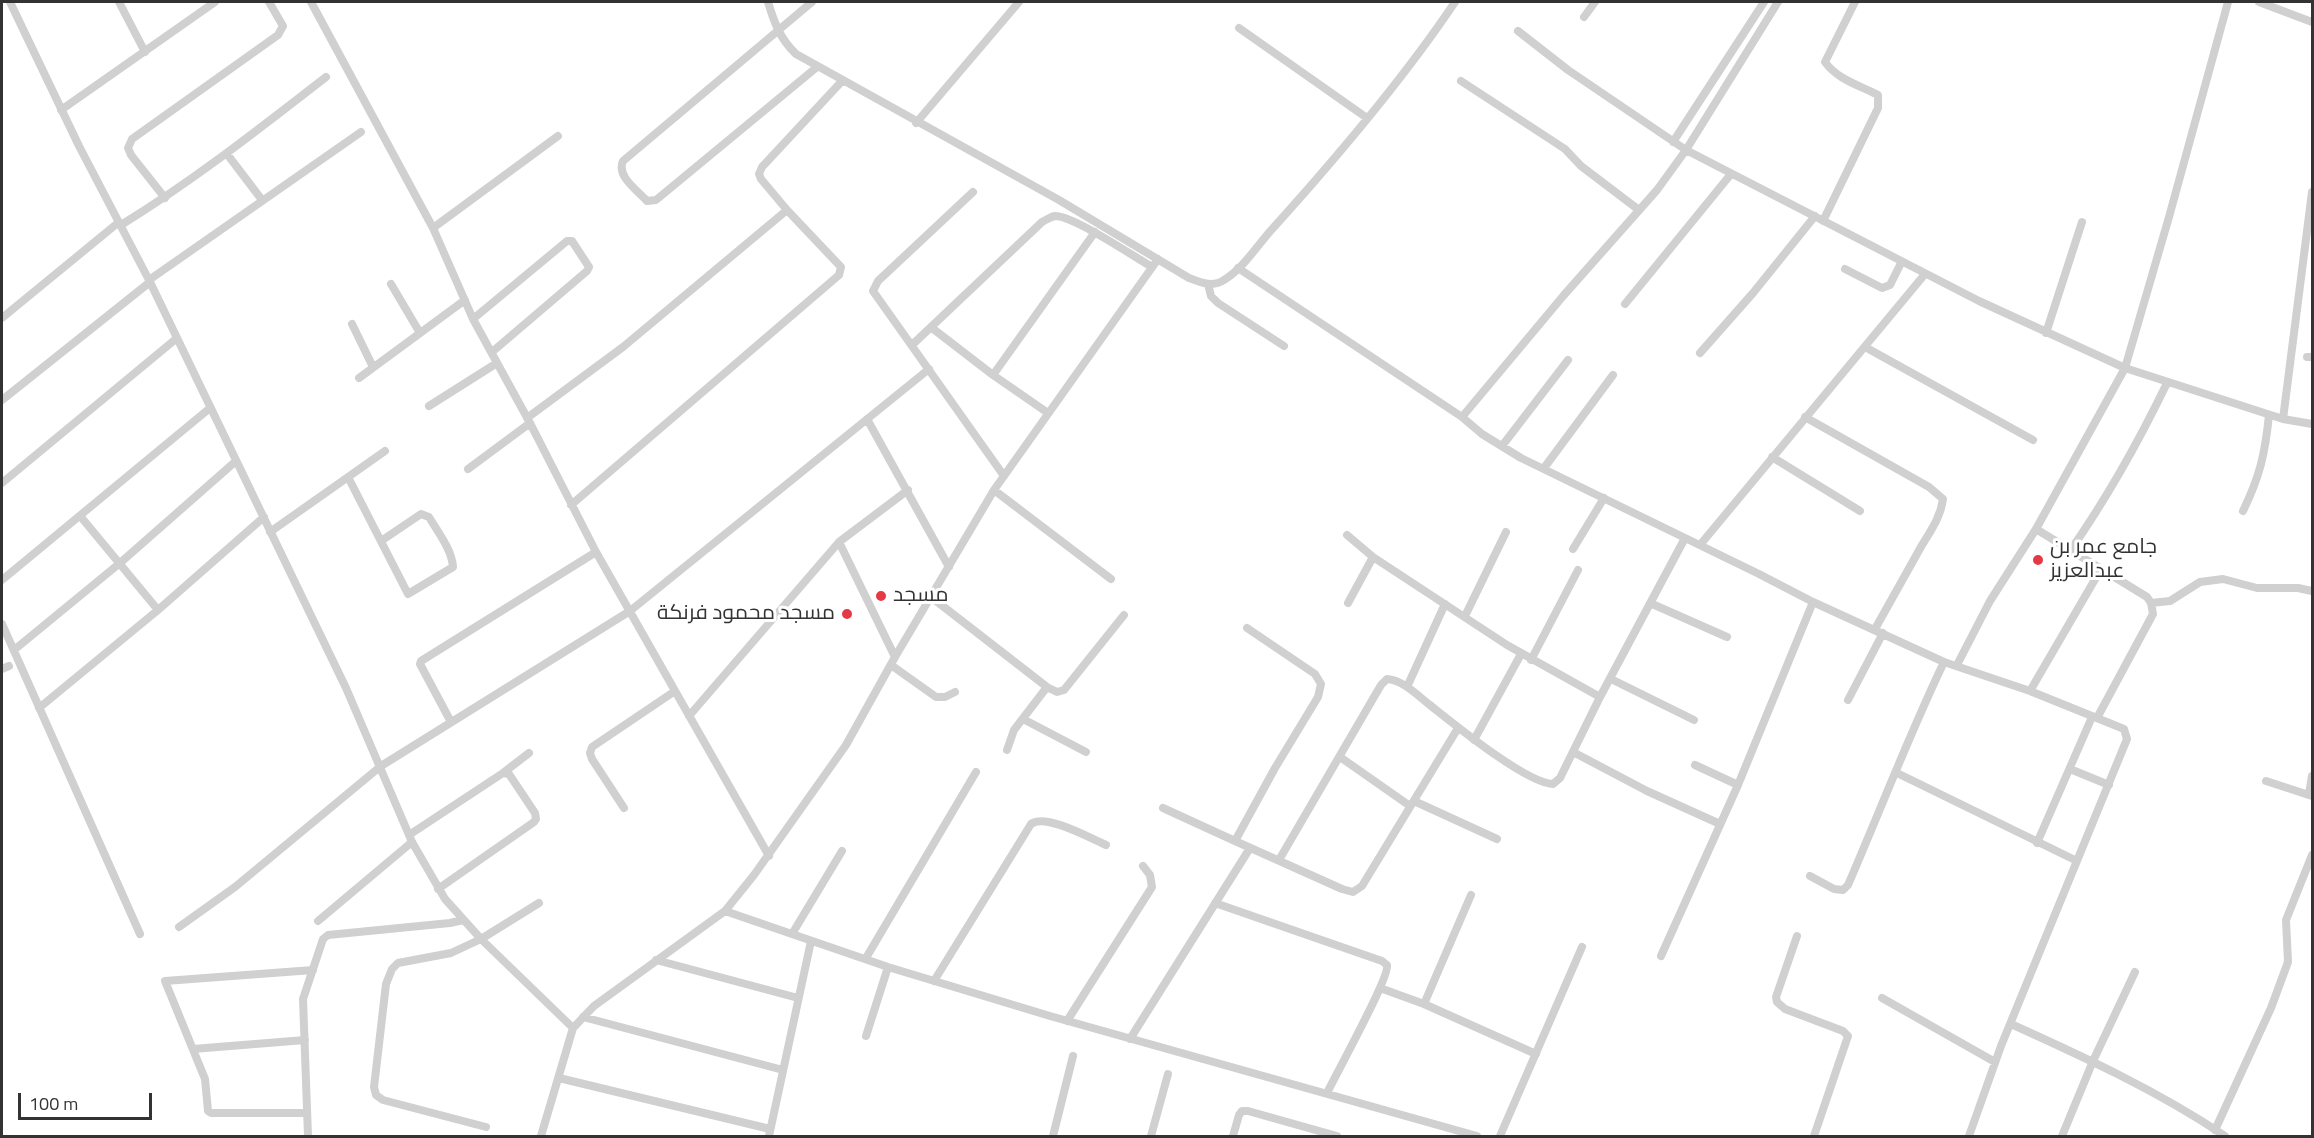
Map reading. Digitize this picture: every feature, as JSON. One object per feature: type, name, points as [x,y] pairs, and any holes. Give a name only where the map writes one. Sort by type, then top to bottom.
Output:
[{"type":"street","points":[[10,2],[61,110],[177,338],[346,687],[410,838],[438,889],[463,920],[573,1028]]},
{"type":"street","points":[[119,2],[145,52]]},
{"type":"street","points":[[197,2],[202,11]]},
{"type":"street","points":[[61,110],[216,2]]},
{"type":"street","points":[[165,198],[131,155],[128,148],[132,140],[278,35],[283,26],[269,2]]},
{"type":"street","points":[[311,2],[433,228],[473,319],[529,420],[596,552],[769,856]]},
{"type":"street","points":[[768,2],[778,31],[785,44],[796,54],[916,123],[1059,200],[1189,278],[1208,285],[1222,282],[1238,268],[1367,118],[1432,37],[1455,2]]},
{"type":"street","points":[[812,2],[623,161],[621,167],[623,175],[647,201],[656,200],[818,67]]},
{"type":"street","points":[[916,123],[1019,2]]},
{"type":"street","points":[[1584,17],[1595,2]]},
{"type":"street","points":[[1673,142],[1764,2]]},
{"type":"street","points":[[1462,417],[1564,295],[1657,190],[1686,150],[1778,2]]},
{"type":"street","points":[[1700,353],[1819,218],[1878,108],[1878,96],[1841,78],[1825,62],[1855,2]]},
{"type":"street","points":[[1957,665],[1990,601],[2036,528],[2125,369],[2228,2]]},
{"type":"street","points":[[2259,2],[2313,22]]},
{"type":"street","points":[[1239,28],[1367,118]]},
{"type":"street","points":[[1518,31],[1568,70],[1686,150],[1901,262],[2125,369],[2269,415],[2313,424]]},
{"type":"street","points":[[2,318],[120,223],[165,198],[227,154],[326,77]]},
{"type":"street","points":[[571,505],[839,275],[841,267],[787,210],[759,174],[762,167],[843,80]]},
{"type":"street","points":[[1461,81],[1565,149],[1581,166],[1639,210]]},
{"type":"street","points":[[2,400],[149,281],[360,132]]},
{"type":"street","points":[[433,228],[558,136]]},
{"type":"street","points":[[227,154],[261,200]]},
{"type":"street","points":[[1625,303],[1731,174]]},
{"type":"street","points":[[973,192],[878,281],[874,294],[1004,476]]},
{"type":"street","points":[[2283,419],[2313,192]]},
{"type":"street","points":[[468,469],[624,347],[787,210]]},
{"type":"street","points":[[912,345],[933,328],[1042,222],[1053,216],[1095,232],[1152,267]]},
{"type":"street","points":[[2046,333],[2082,222]]},
{"type":"street","points":[[993,375],[1095,232]]},
{"type":"street","points":[[473,319],[567,241],[572,241],[589,267],[492,352]]},
{"type":"street","points":[[541,1137],[573,1028],[594,1006],[725,911],[769,856],[846,745],[994,490],[1158,259]]},
{"type":"street","points":[[1845,268],[1886,288],[1901,262]]},
{"type":"street","points":[[1238,268],[1502,446],[1544,468],[1813,603],[1884,633],[1944,662],[2030,691],[2120,726],[2126,733],[2127,739],[2010,1024],[1968,1137]]},
{"type":"street","points":[[1700,545],[1926,274]]},
{"type":"street","points":[[391,284],[420,333]]},
{"type":"street","points":[[1208,285],[1211,296],[1218,303],[1284,346]]},
{"type":"street","points":[[358,378],[465,300]]},
{"type":"street","points":[[352,324],[373,367]]},
{"type":"street","points":[[933,328],[993,375],[1048,413]]},
{"type":"street","points":[[2,483],[177,338]]},
{"type":"street","points":[[1865,347],[2033,440]]},
{"type":"street","points":[[1502,446],[1568,360]]},
{"type":"street","points":[[429,406],[497,363]]},
{"type":"street","points":[[179,927],[235,887],[381,766],[630,611],[929,369]]},
{"type":"street","points":[[1544,468],[1612,375]]},
{"type":"street","points":[[2070,551],[2111,487],[2167,383]]},
{"type":"street","points":[[2,580],[210,408]]},
{"type":"street","points":[[2243,511],[2257,481],[2269,415]]},
{"type":"street","points":[[1805,417],[1929,486],[1942,499],[1941,511],[1934,528],[1875,629]]},
{"type":"street","points":[[867,419],[908,490],[948,567]]},
{"type":"street","points":[[270,531],[385,451]]},
{"type":"street","points":[[1772,458],[1860,511]]},
{"type":"street","points":[[14,650],[236,461]]},
{"type":"street","points":[[348,477],[408,594],[453,567],[445,545],[426,515],[421,514],[381,541]]},
{"type":"street","points":[[689,716],[839,542],[908,490]]},
{"type":"street","points":[[994,490],[1112,579]]},
{"type":"street","points":[[1574,549],[1604,498]]},
{"type":"street","points":[[81,517],[158,610]]},
{"type":"street","points":[[39,708],[158,610],[264,517]]},
{"type":"street","points":[[2036,528],[2147,597],[2153,614],[2094,717],[2037,843]]},
{"type":"street","points":[[1465,616],[1506,532]]},
{"type":"street","points":[[1347,535],[1373,557],[1521,654],[1600,697]]},
{"type":"street","points":[[1279,860],[1381,685],[1387,680],[1393,680],[1407,687],[1474,740],[1536,781],[1553,784],[1560,778],[1600,697],[1685,538]]},
{"type":"street","points":[[839,542],[893,661],[936,697],[945,697],[955,692]]},
{"type":"street","points":[[451,722],[420,664],[421,661],[596,552]]},
{"type":"street","points":[[1348,603],[1373,557]]},
{"type":"street","points":[[2030,691],[2101,569]]},
{"type":"street","points":[[1532,660],[1578,570]]},
{"type":"street","points":[[2151,603],[2170,601],[2200,582],[2223,579],[2257,588],[2298,588],[2313,591]]},
{"type":"street","points":[[931,597],[1047,687],[1057,692],[1064,690],[1124,615]]},
{"type":"street","points":[[1407,687],[1445,603]]},
{"type":"street","points":[[1650,603],[1727,637]]},
{"type":"street","points":[[1661,956],[1737,785],[1813,603]]},
{"type":"street","points":[[2,624],[140,934]]},
{"type":"street","points":[[1235,842],[1275,768],[1318,697],[1321,684],[1315,674],[1246,628]]},
{"type":"street","points":[[1848,700],[1884,633]]},
{"type":"street","points":[[1474,740],[1521,654]]},
{"type":"street","points":[[1810,876],[1834,889],[1843,890],[1848,885],[1944,662]]},
{"type":"street","points":[[1611,679],[1694,720]]},
{"type":"street","points":[[1007,750],[1014,730],[1047,687]]},
{"type":"street","points":[[624,808],[592,759],[590,753],[592,747],[675,691]]},
{"type":"street","points":[[1023,719],[1086,752]]},
{"type":"street","points":[[1163,808],[1342,890],[1353,892],[1362,886],[1458,728]]},
{"type":"street","points":[[1573,752],[1647,791],[1720,824]]},
{"type":"street","points":[[318,921],[410,838],[529,753]]},
{"type":"street","points":[[1340,757],[1412,804],[1497,839]]},
{"type":"street","points":[[1695,765],[1737,785]]},
{"type":"street","points":[[2070,769],[2109,785]]},
{"type":"street","points":[[866,958],[976,772]]},
{"type":"street","points":[[438,889],[536,819],[535,813],[509,774],[503,773]]},
{"type":"street","points":[[1897,773],[2077,861]]},
{"type":"street","points":[[2266,781],[2311,795],[2313,776]]},
{"type":"street","points":[[934,981],[1030,824],[1035,821],[1048,821],[1106,845]]},
{"type":"street","points":[[1130,1039],[1250,848]]},
{"type":"street","points":[[792,934],[842,851]]},
{"type":"street","points":[[2215,1130],[2271,1008],[2288,962],[2286,920],[2313,855]]},
{"type":"street","points":[[1067,1021],[1152,887],[1150,875],[1143,866]]},
{"type":"street","points":[[1424,1004],[1471,895]]},
{"type":"street","points":[[486,1127],[383,1100],[376,1095],[374,1087],[386,984],[392,969],[398,963],[451,953],[481,939],[538,903]]},
{"type":"street","points":[[1215,903],[1382,961],[1387,965],[1389,969],[1327,1093]]},
{"type":"street","points":[[725,911],[888,967],[1067,1021],[1477,1137]]},
{"type":"street","points":[[308,1137],[303,999],[323,939],[328,935],[463,920]]},
{"type":"street","points":[[1797,936],[1776,997],[1777,1002],[1785,1009],[1843,1031],[1848,1036],[1814,1137]]},
{"type":"street","points":[[559,1077],[770,1133],[811,940]]},
{"type":"street","points":[[1500,1137],[1582,947]]},
{"type":"street","points":[[656,960],[798,998]]},
{"type":"street","points":[[866,1036],[888,967]]},
{"type":"street","points":[[307,1113],[211,1113],[208,1111],[205,1079],[165,981],[313,970]]},
{"type":"street","points":[[2062,1137],[2093,1061],[2135,972]]},
{"type":"street","points":[[1380,988],[1424,1004],[1536,1054]]},
{"type":"street","points":[[1882,998],[1995,1062]]},
{"type":"street","points":[[583,1017],[783,1070]]},
{"type":"street","points":[[2010,1024],[2093,1061],[2225,1137]]},
{"type":"street","points":[[193,1049],[305,1040]]},
{"type":"street","points":[[1053,1137],[1073,1056]]},
{"type":"street","points":[[1151,1137],[1168,1074]]},
{"type":"street","points":[[1233,1137],[1242,1111],[1337,1137]]},
{"type":"street","points":[[1296,1137],[1299,1125]]},
{"type":"place","name":"جامع عمر بن عبدالعزيز","points":[[2038,560]]},
{"type":"place","name":"مسجد","points":[[881,596]]},
{"type":"place","name":"مسجد محمود فرنكة","points":[[847,614]]}]
